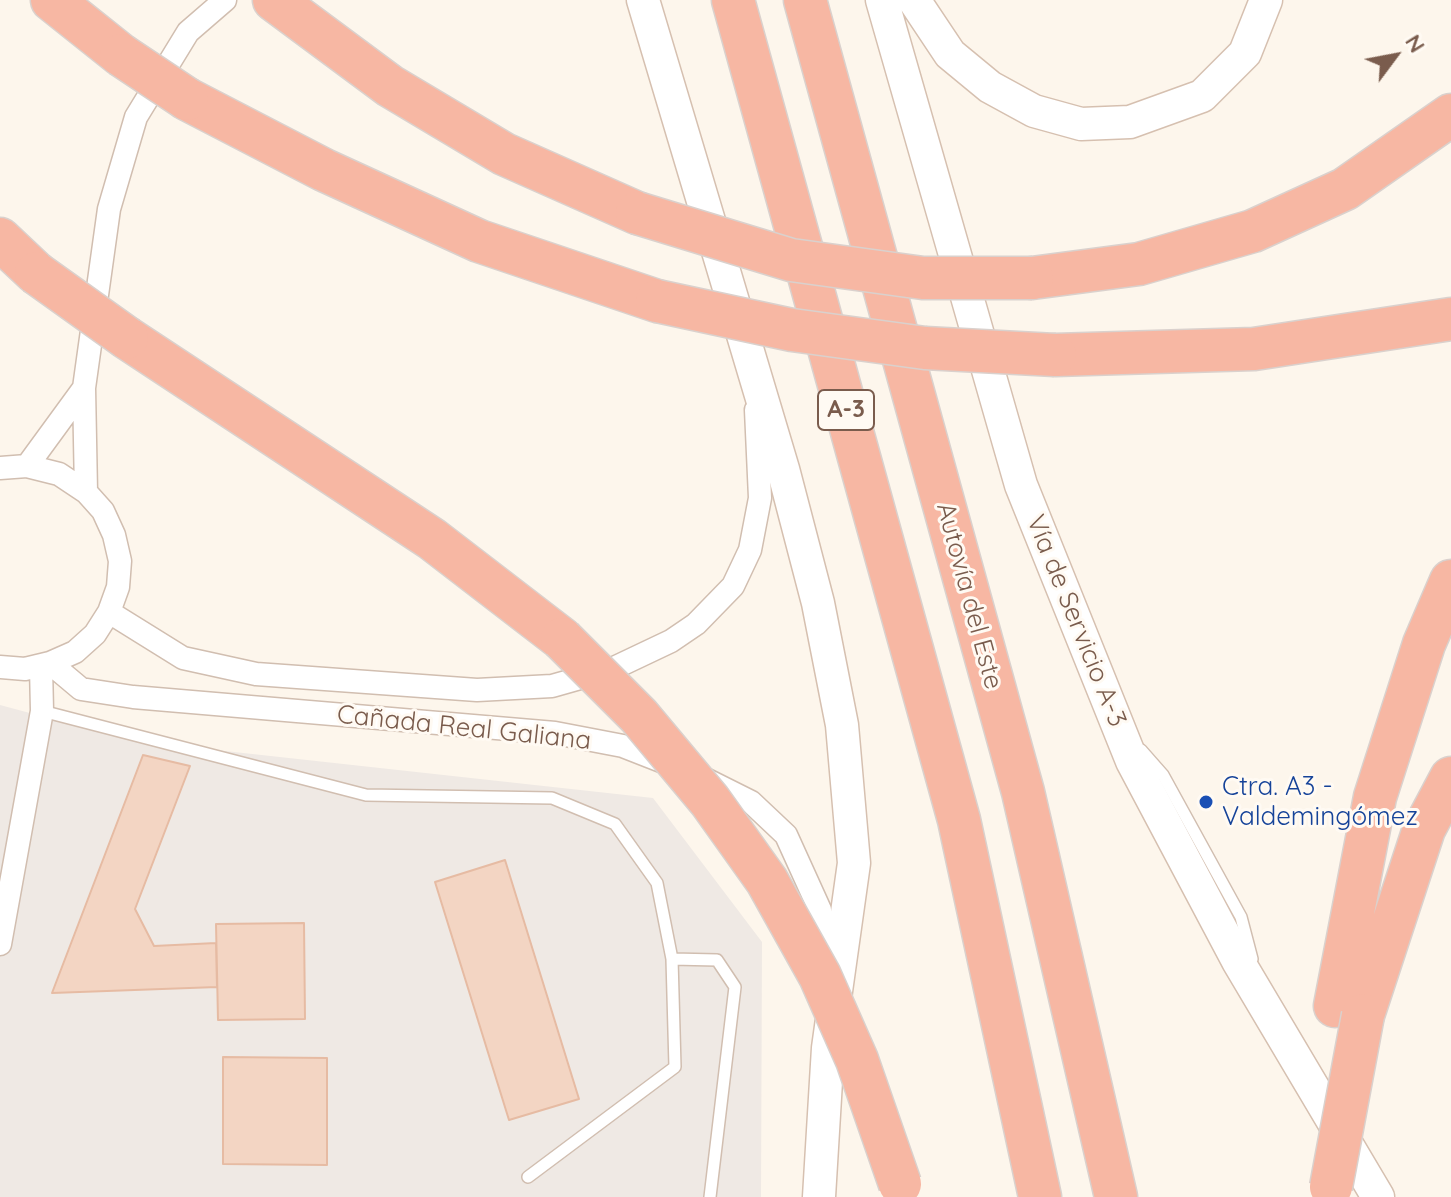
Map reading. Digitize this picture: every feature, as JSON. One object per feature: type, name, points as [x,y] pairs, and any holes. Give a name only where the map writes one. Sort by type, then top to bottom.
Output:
[{"type":"highway","points":[[52,0],[121,55],[187,99],[324,170],[479,241],[657,301],[792,330],[925,348],[1055,355],[1254,349],[1451,319]]},
{"type":"highway","name":"A-3","points":[[733,0],[959,820],[1040,1197]]},
{"type":"highway","name":"Autovía del Este","points":[[805,0],[1023,792],[1116,1197]]},
{"type":"highway","points":[[278,4],[390,86],[504,154],[637,213],[791,260],[923,278],[1032,278],[1139,264],[1253,231],[1345,189],[1451,115]]},
{"type":"highway","points":[[0,239],[36,273]]},
{"type":"highway","points":[[0,248],[127,338],[432,539],[562,639],[639,716],[710,801],[767,881],[820,976],[857,1060],[902,1191]]},
{"type":"highway","points":[[1323,1185],[1349,1011],[1375,797],[1424,644],[1451,581]]},
{"type":"highway","points":[[1349,1011],[1424,829],[1451,778]]},
{"type":"main road","points":[[643,0],[754,381],[783,469],[806,558],[842,725],[854,863],[828,1048],[819,1197]]},
{"type":"main road","name":"Vía de Servicio A-3","points":[[882,0],[1021,485],[1117,723],[1139,774],[1263,1002],[1378,1197]]},
{"type":"main road","points":[[914,0],[950,54],[990,87],[1034,111],[1081,124],[1130,122],[1202,96],[1245,53],[1266,0]]},
{"type":"street","points":[[86,492],[84,388],[109,209],[136,117],[188,32],[225,0]]},
{"type":"street","name":"Cañada Real Galiana","points":[[109,612],[183,658],[256,674],[477,690],[552,686],[612,669],[671,641],[696,624],[733,586],[750,550],[760,498],[754,381]]},
{"type":"street","points":[[27,466],[84,388]]},
{"type":"street","points":[[0,468],[27,466],[59,474],[86,492],[103,511],[114,535],[120,561],[118,587],[109,612],[95,634],[75,652],[46,665],[0,667]]},
{"type":"street","points":[[0,944],[42,711],[46,665]]},
{"type":"street","name":"Cañada Real Galiana","points":[[46,665],[81,689],[133,697],[555,733],[623,746],[715,783],[751,802],[786,835],[820,910],[828,1048]]},
{"type":"lane","points":[[42,711],[366,795],[552,798],[615,824],[657,883],[672,959],[675,1067],[528,1177]]},
{"type":"lane","points":[[672,959],[717,960],[735,987],[710,1197]]},
{"type":"shaded area","points":[[0,705],[134,741],[653,798],[762,942],[761,1197],[0,1197]]},
{"type":"building","points":[[143,755],[190,766],[135,909],[154,946],[216,943],[217,987],[52,993]]},
{"type":"building","points":[[505,860],[579,1099],[509,1120],[435,882]]},
{"type":"building","points":[[304,923],[305,1019],[218,1020],[216,924]]},
{"type":"building","points":[[223,1057],[327,1058],[327,1165],[223,1164]]},
{"type":"place","name":"Ctra. A3 - Valdemingómez","points":[[1206,802]]}]
